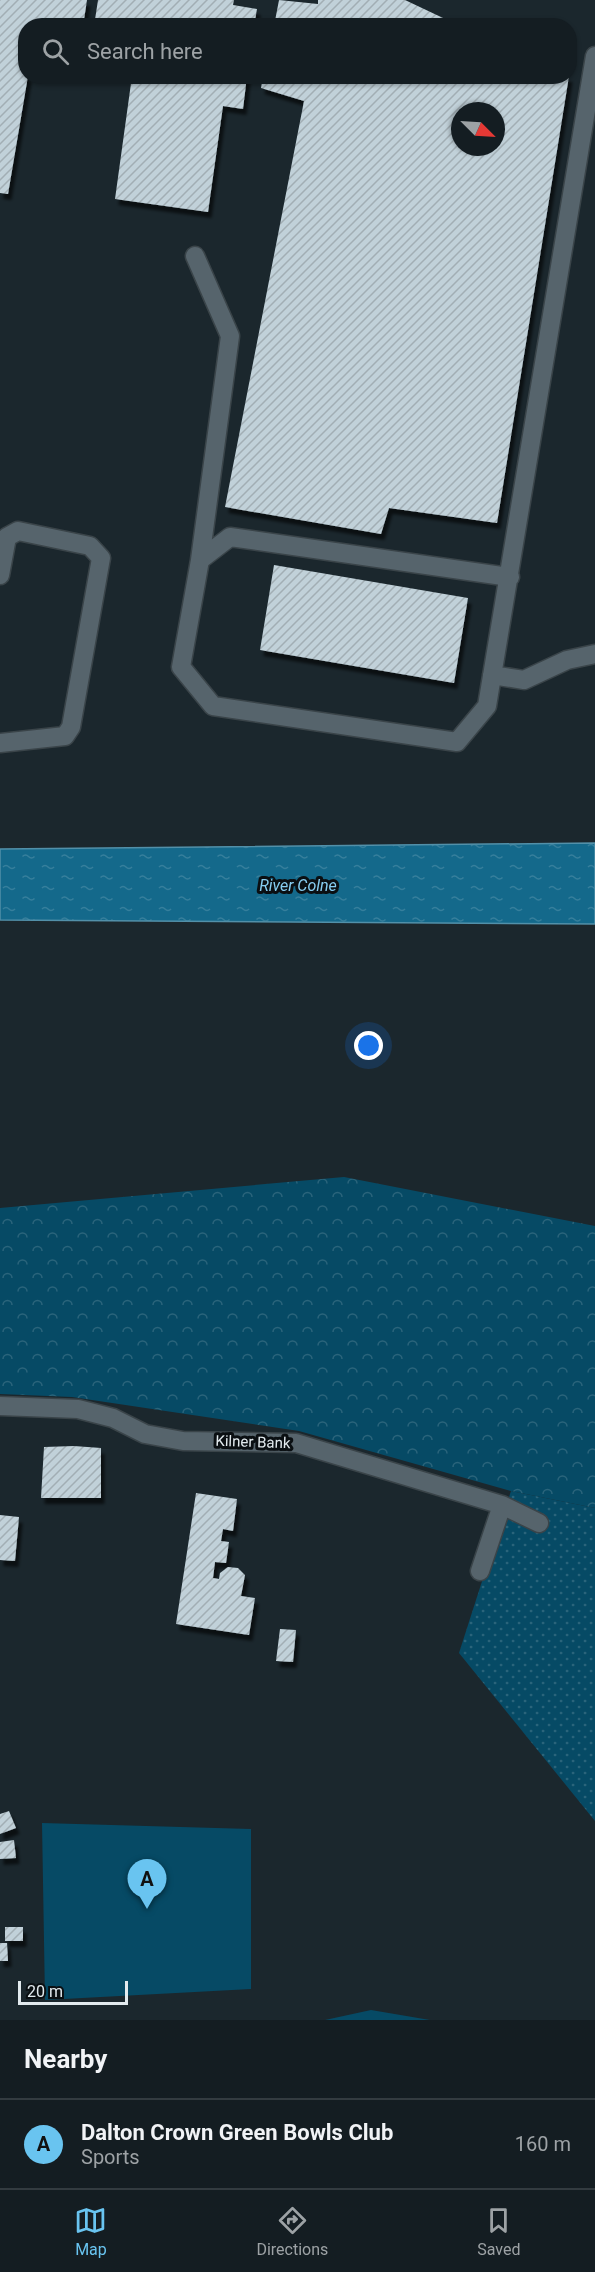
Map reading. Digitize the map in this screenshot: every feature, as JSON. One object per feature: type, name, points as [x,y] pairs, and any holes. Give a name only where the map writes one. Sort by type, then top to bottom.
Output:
[{"type":"street","points":[[195,256],[230,336],[201,560],[181,667],[213,706],[457,742],[487,706],[595,56]]},
{"type":"street","points":[[0,575],[7,537],[18,531],[90,546],[101,558],[71,727],[65,736],[0,743]]},
{"type":"street","points":[[201,560],[230,537],[510,578]]},
{"type":"street","points":[[492,675],[524,680],[567,660],[595,654]]},
{"type":"street","name":"Kilner Bank","points":[[0,1406],[78,1409],[113,1418],[145,1434],[183,1441],[296,1443],[502,1505],[539,1523]]},
{"type":"street","points":[[480,1571],[502,1505]]},
{"type":"green space","points":[[344,1177],[595,1226],[595,1508],[511,1491],[299,1431],[72,1397],[0,1394],[0,1208]]},
{"type":"green space","points":[[511,1491],[595,1508],[595,1821],[459,1653]]},
{"type":"green space","points":[[42,1823],[251,1829],[251,1989],[45,2000]]},
{"type":"green space","points":[[371,2010],[430,2020],[325,2020]]},
{"type":"water","name":"River Colne","points":[[595,843],[595,924],[0,920],[0,849]]},
{"type":"building","points":[[0,0],[87,0],[84,18],[18,18],[18,84],[27,84],[8,194],[0,193]]},
{"type":"building","points":[[98,0],[234,0],[233,5],[257,9],[255,18],[95,18]]},
{"type":"building","points":[[279,0],[318,4],[318,0],[405,0],[443,18],[276,18]]},
{"type":"building","points":[[131,84],[246,84],[243,109],[223,106],[208,212],[115,199]]},
{"type":"building","points":[[262,84],[568,84],[497,523],[389,508],[381,534],[225,507],[304,101],[261,88]]},
{"type":"building","points":[[274,565],[468,598],[454,683],[260,650]]},
{"type":"building","points":[[44,1447],[101,1448],[101,1498],[41,1498]]},
{"type":"building","points":[[196,1493],[237,1499],[233,1531],[223,1529],[221,1541],[229,1542],[226,1563],[215,1562],[213,1578],[219,1579],[220,1573],[228,1567],[238,1568],[245,1575],[241,1596],[255,1598],[249,1635],[176,1624]]},
{"type":"building","points":[[0,1515],[19,1517],[15,1561],[0,1560]]},
{"type":"building","points":[[280,1629],[296,1630],[293,1662],[276,1661]]},
{"type":"building","points":[[9,1811],[16,1828],[0,1834],[0,1814]]},
{"type":"building","points":[[14,1840],[16,1858],[0,1859],[0,1842]]},
{"type":"building","points":[[5,1927],[23,1927],[23,1941],[5,1941]]},
{"type":"building","points":[[0,1943],[7,1943],[8,1961],[0,1961]]},
{"type":"place","name":"Dalton Crown Green Bowls Club","points":[[147,1909]]}]
